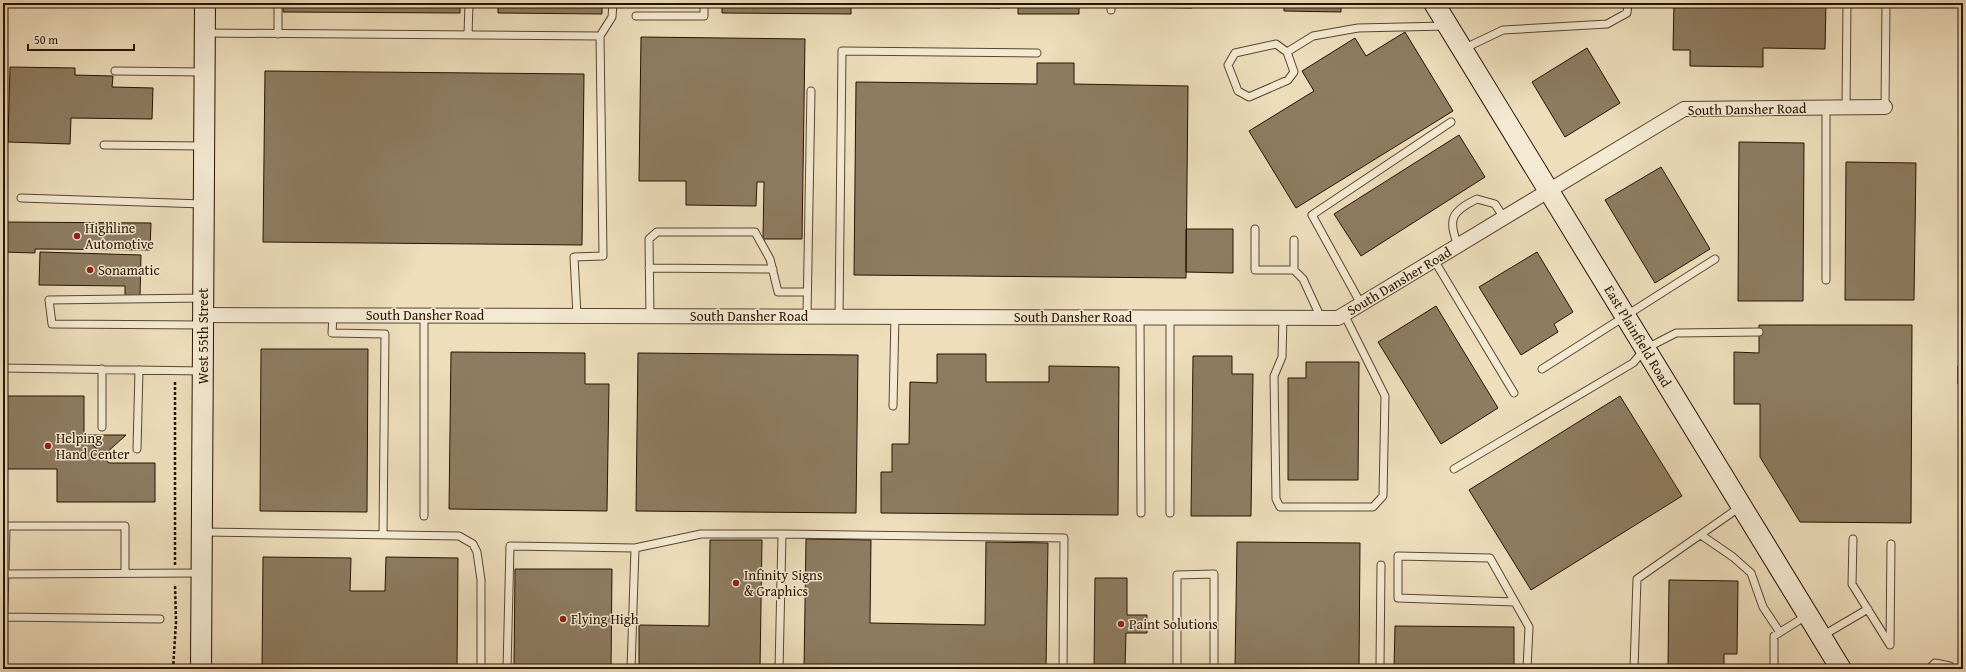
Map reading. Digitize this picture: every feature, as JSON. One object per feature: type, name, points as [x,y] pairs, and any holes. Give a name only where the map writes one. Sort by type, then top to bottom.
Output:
[{"type":"main road","name":"West 55th Street","points":[[201,669],[205,3]]},
{"type":"main road","name":"East Plainfield Road","points":[[1434,3],[1842,669]]},
{"type":"street","name":"South Dansher Road","points":[[203,312],[333,315],[1338,318],[1684,109],[1885,107]]},
{"type":"lane","points":[[278,3],[278,34]]},
{"type":"lane","points":[[468,35],[469,3]]},
{"type":"lane","points":[[577,316],[574,257],[603,256],[600,36],[612,17],[613,3]]},
{"type":"lane","points":[[636,16],[704,16],[704,3]]},
{"type":"lane","points":[[1462,50],[1503,30],[1607,24],[1627,14],[1628,3]]},
{"type":"lane","points":[[1846,107],[1847,3]]},
{"type":"lane","points":[[1885,107],[1886,3]]},
{"type":"lane","points":[[1287,52],[1313,36],[1358,28],[1448,26]]},
{"type":"lane","points":[[205,34],[600,36]]},
{"type":"lane","points":[[1276,44],[1287,52],[1294,72],[1288,80],[1250,97],[1238,91],[1228,65],[1235,52],[1276,44]]},
{"type":"lane","points":[[839,316],[842,51],[1037,53]]},
{"type":"lane","points":[[115,71],[204,72]]},
{"type":"lane","points":[[807,316],[811,92]]},
{"type":"lane","points":[[1826,107],[1826,280]]},
{"type":"lane","points":[[1361,304],[1312,215],[1450,122]]},
{"type":"lane","points":[[104,145],[204,146]]},
{"type":"lane","points":[[21,198],[204,204]]},
{"type":"lane","points":[[1458,245],[1451,229],[1454,218],[1462,207],[1477,199],[1495,204],[1504,218]]},
{"type":"lane","points":[[1255,229],[1254,270],[1294,270],[1303,279],[1321,318]]},
{"type":"lane","points":[[650,316],[649,239],[657,232],[755,232],[770,259],[778,292],[807,292]]},
{"type":"lane","points":[[1294,240],[1294,270]]},
{"type":"lane","points":[[1542,369],[1715,259]]},
{"type":"lane","points":[[1434,260],[1514,393]]},
{"type":"lane","points":[[649,268],[773,270]]},
{"type":"lane","points":[[49,300],[203,312],[52,324],[49,300]]},
{"type":"lane","points":[[1283,317],[1282,357],[1274,376],[1276,499],[1280,507],[1373,507],[1383,496],[1385,396],[1344,314]]},
{"type":"lane","points":[[333,315],[332,333],[385,334],[383,535]]},
{"type":"lane","points":[[424,315],[424,516]]},
{"type":"lane","points":[[893,406],[895,316]]},
{"type":"lane","points":[[1140,317],[1141,513]]},
{"type":"lane","points":[[1170,317],[1170,513]]},
{"type":"lane","points":[[1454,469],[1634,363],[1646,349],[1676,333],[1759,332]]},
{"type":"lane","points":[[3,368],[203,370]]},
{"type":"lane","points":[[102,369],[102,427]]},
{"type":"lane","points":[[137,449],[139,370]]},
{"type":"lane","points":[[1634,669],[1637,580],[1742,506]]},
{"type":"lane","points":[[3,631],[5,526],[125,526],[125,573]]},
{"type":"lane","points":[[202,532],[459,536],[473,544],[478,552],[481,580],[481,669]]},
{"type":"lane","points":[[507,669],[510,546],[635,548],[701,534],[782,534],[1064,538],[1063,669]]},
{"type":"lane","points":[[778,669],[782,534]]},
{"type":"lane","points":[[1701,535],[1733,557],[1751,573],[1764,607],[1779,631]]},
{"type":"lane","points":[[1853,539],[1852,584],[1890,645],[1892,544]]},
{"type":"lane","points":[[632,669],[635,548]]},
{"type":"lane","points":[[1515,602],[1398,598],[1398,556],[1490,558],[1515,602],[1529,627],[1527,669]]},
{"type":"lane","points":[[1380,666],[1381,565]]},
{"type":"lane","points":[[5,574],[202,573]]},
{"type":"lane","points":[[1177,669],[1177,574],[1214,574],[1214,669]]},
{"type":"lane","points":[[1822,636],[1868,609]]},
{"type":"lane","points":[[1774,669],[1774,636],[1779,631],[1808,615]]},
{"type":"lane","points":[[4,617],[160,619]]},
{"type":"lane","points":[[1929,669],[1935,663],[1950,666],[1951,669]]},
{"type":"path","points":[[173,669],[176,622],[175,370]]},
{"type":"building","points":[[283,3],[460,3],[460,13],[283,12]]},
{"type":"building","points":[[498,3],[602,3],[602,14],[498,13]]},
{"type":"building","points":[[722,3],[851,3],[851,14],[722,13]]},
{"type":"building","points":[[942,3],[1000,3],[1000,8],[942,7]]},
{"type":"building","points":[[1018,3],[1079,3],[1079,14],[1018,14]]},
{"type":"building","points":[[1135,3],[1192,3],[1192,8],[1135,7]]},
{"type":"building","points":[[1284,3],[1341,3],[1341,12],[1284,11]]},
{"type":"building","points":[[1485,3],[1607,3],[1607,5],[1485,6]]},
{"type":"building","points":[[1674,3],[1826,3],[1825,49],[1763,48],[1763,67],[1690,66],[1690,50],[1673,50]]},
{"type":"building","points":[[1405,32],[1453,111],[1296,208],[1249,131],[1314,91],[1302,71],[1355,38],[1366,56]]},
{"type":"building","points":[[641,37],[805,39],[802,239],[763,239],[764,182],[757,182],[756,206],[686,205],[686,181],[639,181]]},
{"type":"building","points":[[1587,48],[1620,103],[1565,137],[1532,82]]},
{"type":"building","points":[[1037,63],[1074,63],[1074,84],[1188,86],[1186,278],[854,275],[856,82],[1037,84]]},
{"type":"building","points":[[10,67],[75,68],[75,75],[113,76],[112,87],[153,88],[152,119],[71,118],[70,144],[8,142]]},
{"type":"building","points":[[265,71],[584,74],[582,245],[263,242]]},
{"type":"building","points":[[1459,135],[1485,177],[1361,256],[1334,214]]},
{"type":"building","points":[[1739,142],[1804,143],[1803,301],[1738,301]]},
{"type":"building","points":[[1846,162],[1916,163],[1914,300],[1845,300]]},
{"type":"building","points":[[1661,167],[1710,249],[1655,283],[1605,200]]},
{"type":"building","name":"Highline Automotive","points":[[3,222],[151,223],[150,250],[35,249],[35,253],[3,252]]},
{"type":"building","points":[[1186,229],[1233,229],[1233,273],[1186,272]]},
{"type":"building","name":"Sonamatic","points":[[40,252],[141,255],[140,296],[125,296],[125,286],[39,285]]},
{"type":"building","points":[[1537,252],[1573,312],[1554,324],[1558,332],[1521,355],[1479,287]]},
{"type":"building","points":[[1436,306],[1498,408],[1441,444],[1378,342]]},
{"type":"building","points":[[1759,325],[1912,325],[1911,523],[1800,522],[1760,457],[1760,404],[1734,404],[1734,352],[1759,353]]},
{"type":"building","points":[[261,349],[368,349],[367,512],[260,511]]},
{"type":"building","points":[[451,352],[585,353],[585,384],[609,384],[607,511],[449,509]]},
{"type":"building","points":[[638,353],[858,355],[856,513],[636,511]]},
{"type":"building","points":[[937,354],[986,354],[986,382],[1049,382],[1049,366],[1119,367],[1118,515],[881,513],[881,472],[892,472],[892,444],[909,444],[910,382],[937,383]]},
{"type":"building","points":[[1193,356],[1232,356],[1232,374],[1253,374],[1251,516],[1191,516]]},
{"type":"building","points":[[1306,362],[1359,362],[1358,480],[1288,480],[1288,378],[1306,378]]},
{"type":"building","points":[[1958,366],[1963,366],[1963,384],[1958,384]]},
{"type":"building","name":"Helping Hand Center","points":[[3,396],[84,396],[84,435],[109,463],[155,463],[155,502],[57,502],[57,469],[3,469]]},
{"type":"building","points":[[1620,396],[1682,496],[1531,590],[1469,490]]},
{"type":"building","points":[[84,435],[126,435],[103,456]]},
{"type":"building","points":[[806,539],[871,540],[870,623],[985,625],[986,542],[1048,543],[1046,669],[804,669]]},
{"type":"building","name":"Infinity Signs & Graphics","points":[[710,540],[762,540],[760,669],[639,669],[639,625],[709,626]]},
{"type":"building","points":[[1237,542],[1360,543],[1359,669],[1235,669]]},
{"type":"building","points":[[263,557],[351,558],[350,591],[385,591],[386,557],[458,558],[457,669],[262,669]]},
{"type":"building","name":"Flying High","points":[[515,569],[612,569],[611,669],[514,669]]},
{"type":"building","name":"Paint Solutions","points":[[1095,578],[1127,578],[1127,615],[1147,615],[1147,633],[1126,633],[1125,669],[1094,669]]},
{"type":"building","points":[[1669,580],[1738,581],[1737,654],[1724,654],[1724,669],[1668,669]]},
{"type":"building","points":[[1395,626],[1514,627],[1514,669],[1394,669]]},
{"type":"place","name":"Highline Automotive","points":[[77,236]]},
{"type":"place","name":"Sonamatic","points":[[90,270]]},
{"type":"place","name":"Helping Hand Center","points":[[48,446]]},
{"type":"place","name":"Infinity Signs & Graphics","points":[[736,583]]},
{"type":"place","name":"Flying High","points":[[563,619]]},
{"type":"place","name":"Paint Solutions","points":[[1121,624]]}]
